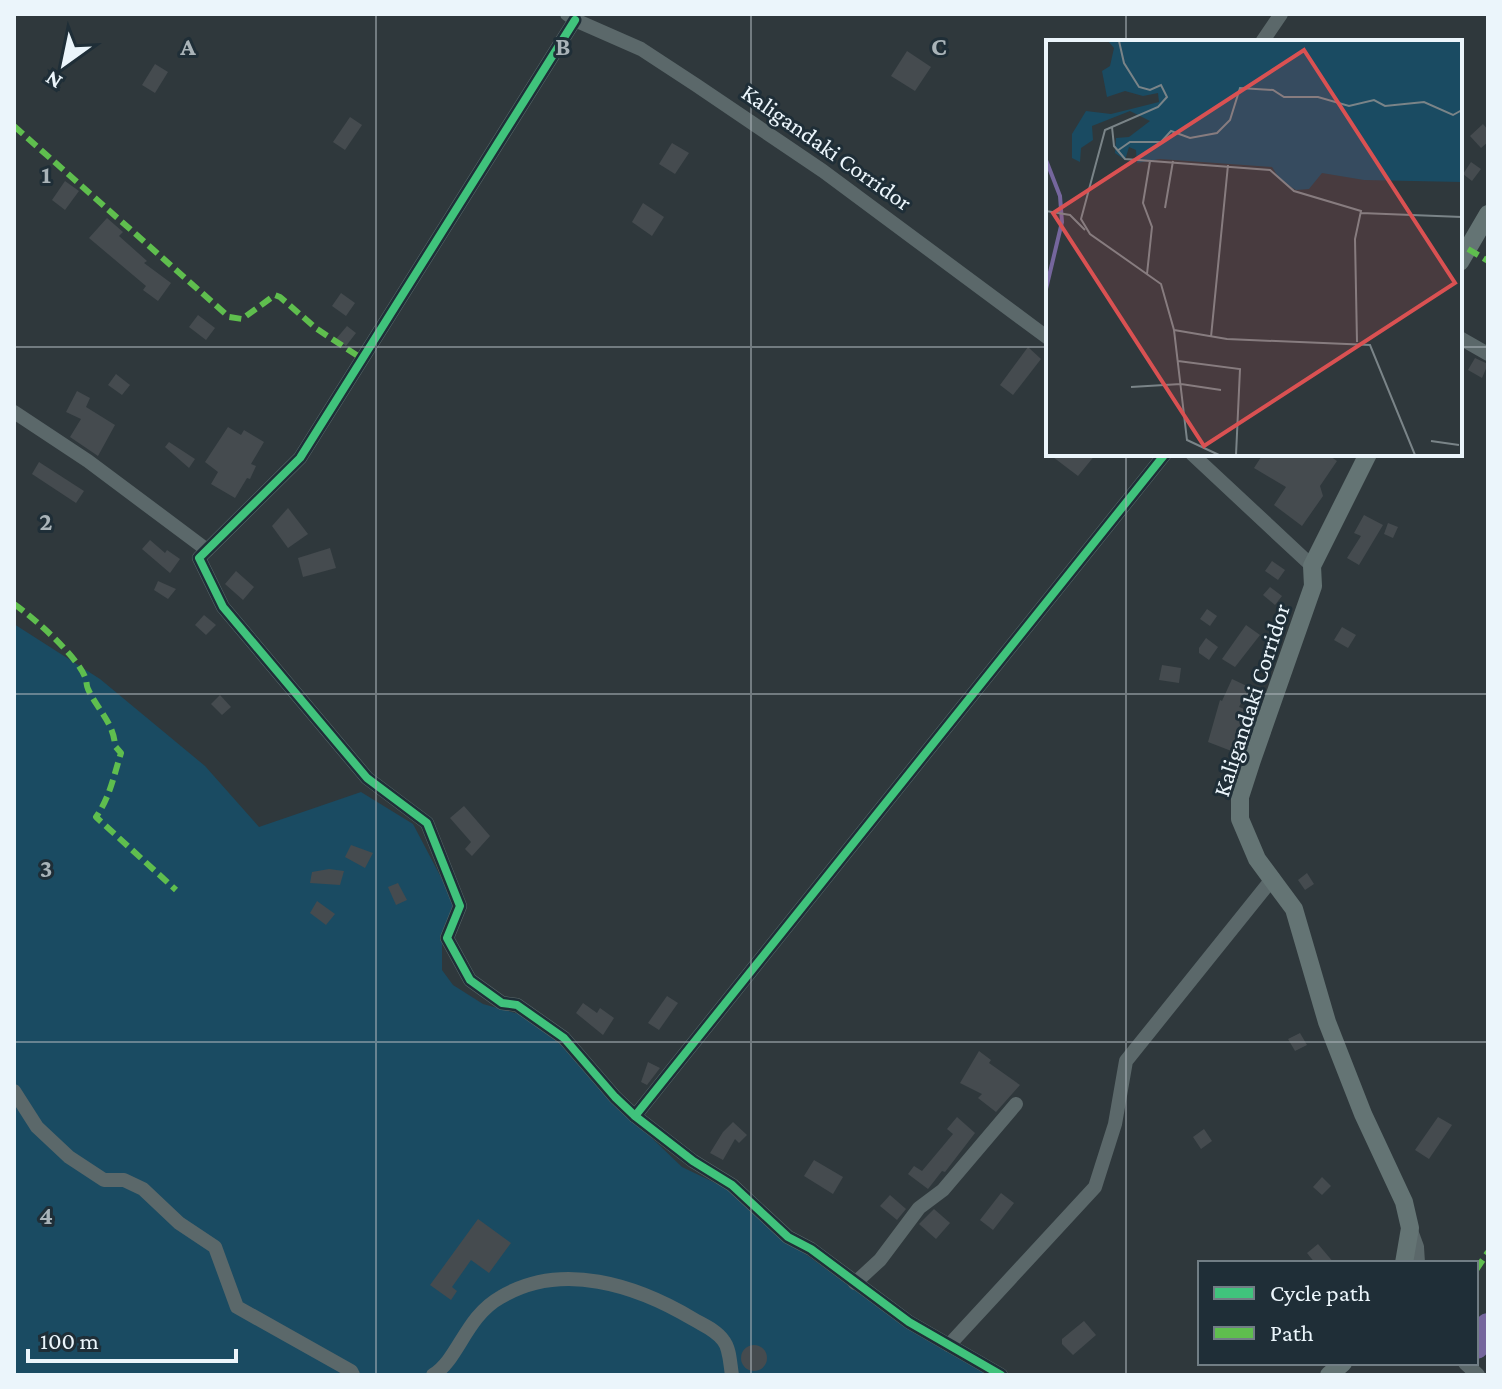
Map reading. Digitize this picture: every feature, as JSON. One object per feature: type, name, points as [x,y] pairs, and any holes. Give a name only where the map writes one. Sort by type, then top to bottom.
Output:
[{"type":"main road","points":[[1462,259],[1488,214]]},
{"type":"main road","name":"Kaligandaki Corridor","points":[[1367,456],[1312,566],[1313,586],[1240,797],[1240,819],[1245,838],[1257,859],[1294,909],[1327,1022],[1363,1114],[1404,1202],[1410,1228],[1404,1261]]},
{"type":"street","points":[[1263,40],[1281,14]]},
{"type":"street","points":[[571,17],[300,458],[199,558],[223,607],[367,778],[427,823],[460,906],[447,938],[470,980],[502,1003],[517,1005],[564,1038],[635,1116],[693,1161],[732,1185],[788,1237],[811,1249],[909,1322],[1001,1375]]},
{"type":"street","name":"Kaligandaki Corridor","points":[[571,17],[641,49],[696,85],[823,171],[1046,337]]},
{"type":"street","points":[[1462,339],[1488,354]]},
{"type":"street","points":[[14,412],[88,461],[207,550]]},
{"type":"street","points":[[635,1116],[1163,456]]},
{"type":"street","points":[[1194,456],[1312,566]]},
{"type":"street","points":[[949,1345],[1095,1187],[1115,1124],[1126,1061],[1273,878]]},
{"type":"street","points":[[14,1091],[37,1127],[69,1157],[104,1180],[124,1180],[143,1189],[179,1223],[215,1247],[237,1307],[351,1371],[353,1375]]},
{"type":"street","points":[[855,1283],[880,1260],[919,1208],[943,1190],[1016,1104]]},
{"type":"street","points":[[1410,1228],[1418,1261]]},
{"type":"street","points":[[433,1375],[441,1370],[483,1309],[525,1285],[556,1278],[590,1280],[632,1290],[671,1306],[726,1342],[732,1375]]},
{"type":"shaded area","points":[[14,624],[100,679],[205,766],[259,827],[361,792],[413,824],[454,902],[442,945],[442,970],[453,985],[483,1004],[522,1015],[560,1044],[609,1097],[682,1167],[730,1190],[804,1253],[906,1327],[1011,1375],[14,1375]]},
{"type":"building","points":[[907,51],[931,67],[915,91],[891,76]]},
{"type":"building","points":[[155,64],[168,72],[155,93],[142,85]]},
{"type":"building","points":[[350,117],[362,125],[345,150],[333,142]]},
{"type":"building","points":[[1483,124],[1488,130],[1488,142],[1481,148],[1470,136]]},
{"type":"building","points":[[672,143],[689,153],[675,174],[659,164]]},
{"type":"building","points":[[1471,162],[1481,169],[1472,181],[1463,174]]},
{"type":"building","points":[[65,181],[79,191],[65,210],[52,200]]},
{"type":"building","points":[[643,203],[664,217],[652,236],[632,222]]},
{"type":"building","points":[[107,218],[123,232],[119,236],[147,261],[144,263],[171,283],[158,301],[143,290],[146,286],[89,238]]},
{"type":"building","points":[[341,293],[355,303],[346,316],[332,306]]},
{"type":"building","points":[[198,315],[215,328],[206,340],[189,327]]},
{"type":"building","points":[[347,326],[356,333],[346,346],[336,339]]},
{"type":"building","points":[[1028,347],[1041,359],[1013,395],[1000,385]]},
{"type":"building","points":[[1475,358],[1488,364],[1482,378],[1468,370]]},
{"type":"building","points":[[116,374],[130,385],[122,395],[108,385]]},
{"type":"building","points":[[77,391],[90,398],[86,407],[115,425],[98,456],[70,437],[81,419],[66,412]]},
{"type":"building","points":[[228,427],[241,435],[244,430],[264,442],[251,464],[256,466],[250,479],[247,478],[235,498],[211,484],[218,472],[205,462]]},
{"type":"building","points":[[169,442],[195,459],[189,468],[165,447]]},
{"type":"building","points":[[1052,456],[1094,456],[1078,476]]},
{"type":"building","points":[[1262,456],[1330,456],[1337,461],[1320,486],[1323,496],[1302,526],[1274,505],[1286,487],[1254,468]]},
{"type":"building","points":[[39,462],[84,491],[76,503],[32,474]]},
{"type":"building","points":[[288,508],[308,534],[288,548],[272,526]]},
{"type":"building","points":[[1364,515],[1383,525],[1359,565],[1347,558],[1361,536],[1354,533]]},
{"type":"building","points":[[1388,523],[1398,527],[1393,538],[1384,534]]},
{"type":"building","points":[[150,540],[165,553],[167,550],[180,559],[170,573],[142,549]]},
{"type":"building","points":[[330,548],[336,568],[303,577],[298,558]]},
{"type":"building","points":[[1272,561],[1285,570],[1278,580],[1265,571]]},
{"type":"building","points":[[236,571],[254,587],[243,600],[225,584]]},
{"type":"building","points":[[158,581],[176,589],[168,599],[154,590]]},
{"type":"building","points":[[1270,587],[1282,596],[1275,605],[1263,595]]},
{"type":"building","points":[[1207,609],[1217,616],[1210,626],[1200,619]]},
{"type":"building","points":[[204,615],[216,625],[206,635],[195,625]]},
{"type":"building","points":[[1246,625],[1260,635],[1235,667],[1222,659]]},
{"type":"building","points":[[1342,627],[1356,635],[1348,648],[1334,640]]},
{"type":"building","points":[[1206,638],[1218,647],[1209,660],[1199,653]]},
{"type":"building","points":[[1162,665],[1181,668],[1179,683],[1159,680]]},
{"type":"building","points":[[1232,679],[1249,687],[1239,707],[1249,711],[1234,752],[1208,742],[1220,700]]},
{"type":"building","points":[[220,695],[231,707],[222,715],[211,704]]},
{"type":"building","points":[[464,806],[490,836],[472,856],[465,849],[471,842],[450,818]]},
{"type":"building","points":[[351,845],[373,853],[365,868],[345,857]]},
{"type":"building","points":[[329,869],[344,871],[340,885],[310,883],[312,872]]},
{"type":"building","points":[[1307,873],[1314,884],[1305,890],[1298,880]]},
{"type":"building","points":[[398,883],[407,900],[396,905],[388,887]]},
{"type":"building","points":[[317,901],[335,914],[326,925],[310,913]]},
{"type":"building","points":[[667,996],[678,1003],[659,1030],[648,1023]]},
{"type":"building","points":[[583,1003],[597,1013],[600,1008],[614,1018],[603,1035],[576,1013]]},
{"type":"building","points":[[1300,1033],[1307,1045],[1295,1051],[1288,1039]]},
{"type":"building","points":[[979,1051],[991,1060],[989,1063],[1020,1085],[996,1112],[978,1098],[982,1094],[960,1083]]},
{"type":"building","points":[[648,1062],[660,1068],[647,1085],[641,1082]]},
{"type":"building","points":[[957,1117],[975,1133],[928,1189],[908,1174],[914,1166],[922,1171],[953,1134],[947,1129]]},
{"type":"building","points":[[1438,1117],[1452,1125],[1429,1159],[1415,1150]]},
{"type":"building","points":[[733,1122],[747,1135],[739,1143],[735,1139],[723,1160],[710,1153]]},
{"type":"building","points":[[1204,1129],[1212,1141],[1201,1149],[1193,1137]]},
{"type":"building","points":[[814,1160],[843,1177],[833,1194],[804,1176]]},
{"type":"building","points":[[1322,1177],[1331,1186],[1322,1195],[1313,1187]]},
{"type":"building","points":[[1001,1193],[1014,1203],[993,1230],[980,1220]]},
{"type":"building","points":[[890,1195],[906,1209],[897,1220],[880,1206]]},
{"type":"building","points":[[934,1209],[950,1223],[936,1239],[919,1224]]},
{"type":"building","points":[[478,1219],[511,1243],[489,1273],[471,1260],[452,1287],[457,1291],[451,1300],[430,1285]]},
{"type":"building","points":[[1318,1244],[1332,1261],[1313,1261],[1307,1253]]},
{"type":"building","points":[[1084,1321],[1096,1335],[1073,1355],[1062,1344],[1062,1339]]},
{"type":"building","points":[[754,1345],[763,1349],[767,1358],[763,1367],[754,1371],[745,1367],[741,1358],[745,1349]]},
{"type":"waterway","points":[[1478,1343],[1488,1326]]},
{"type":"marked path","points":[[14,126],[229,317],[242,319],[275,295],[317,329],[361,358]]},
{"type":"marked path","points":[[1468,249],[1488,261]]},
{"type":"marked path","points":[[14,604],[54,638],[80,668],[121,753],[108,794],[96,817],[176,890]]},
{"type":"marked path","points":[[1478,1267],[1488,1252]]},
{"type":"cycle path","points":[[575,20],[300,458],[199,558],[223,607],[367,778],[427,823],[460,906],[447,938],[470,980],[502,1003],[517,1005],[564,1038],[635,1116],[693,1161],[732,1185],[788,1237],[811,1249],[909,1322],[1001,1375]]},
{"type":"cycle path","points":[[635,1116],[1163,456]]}]
